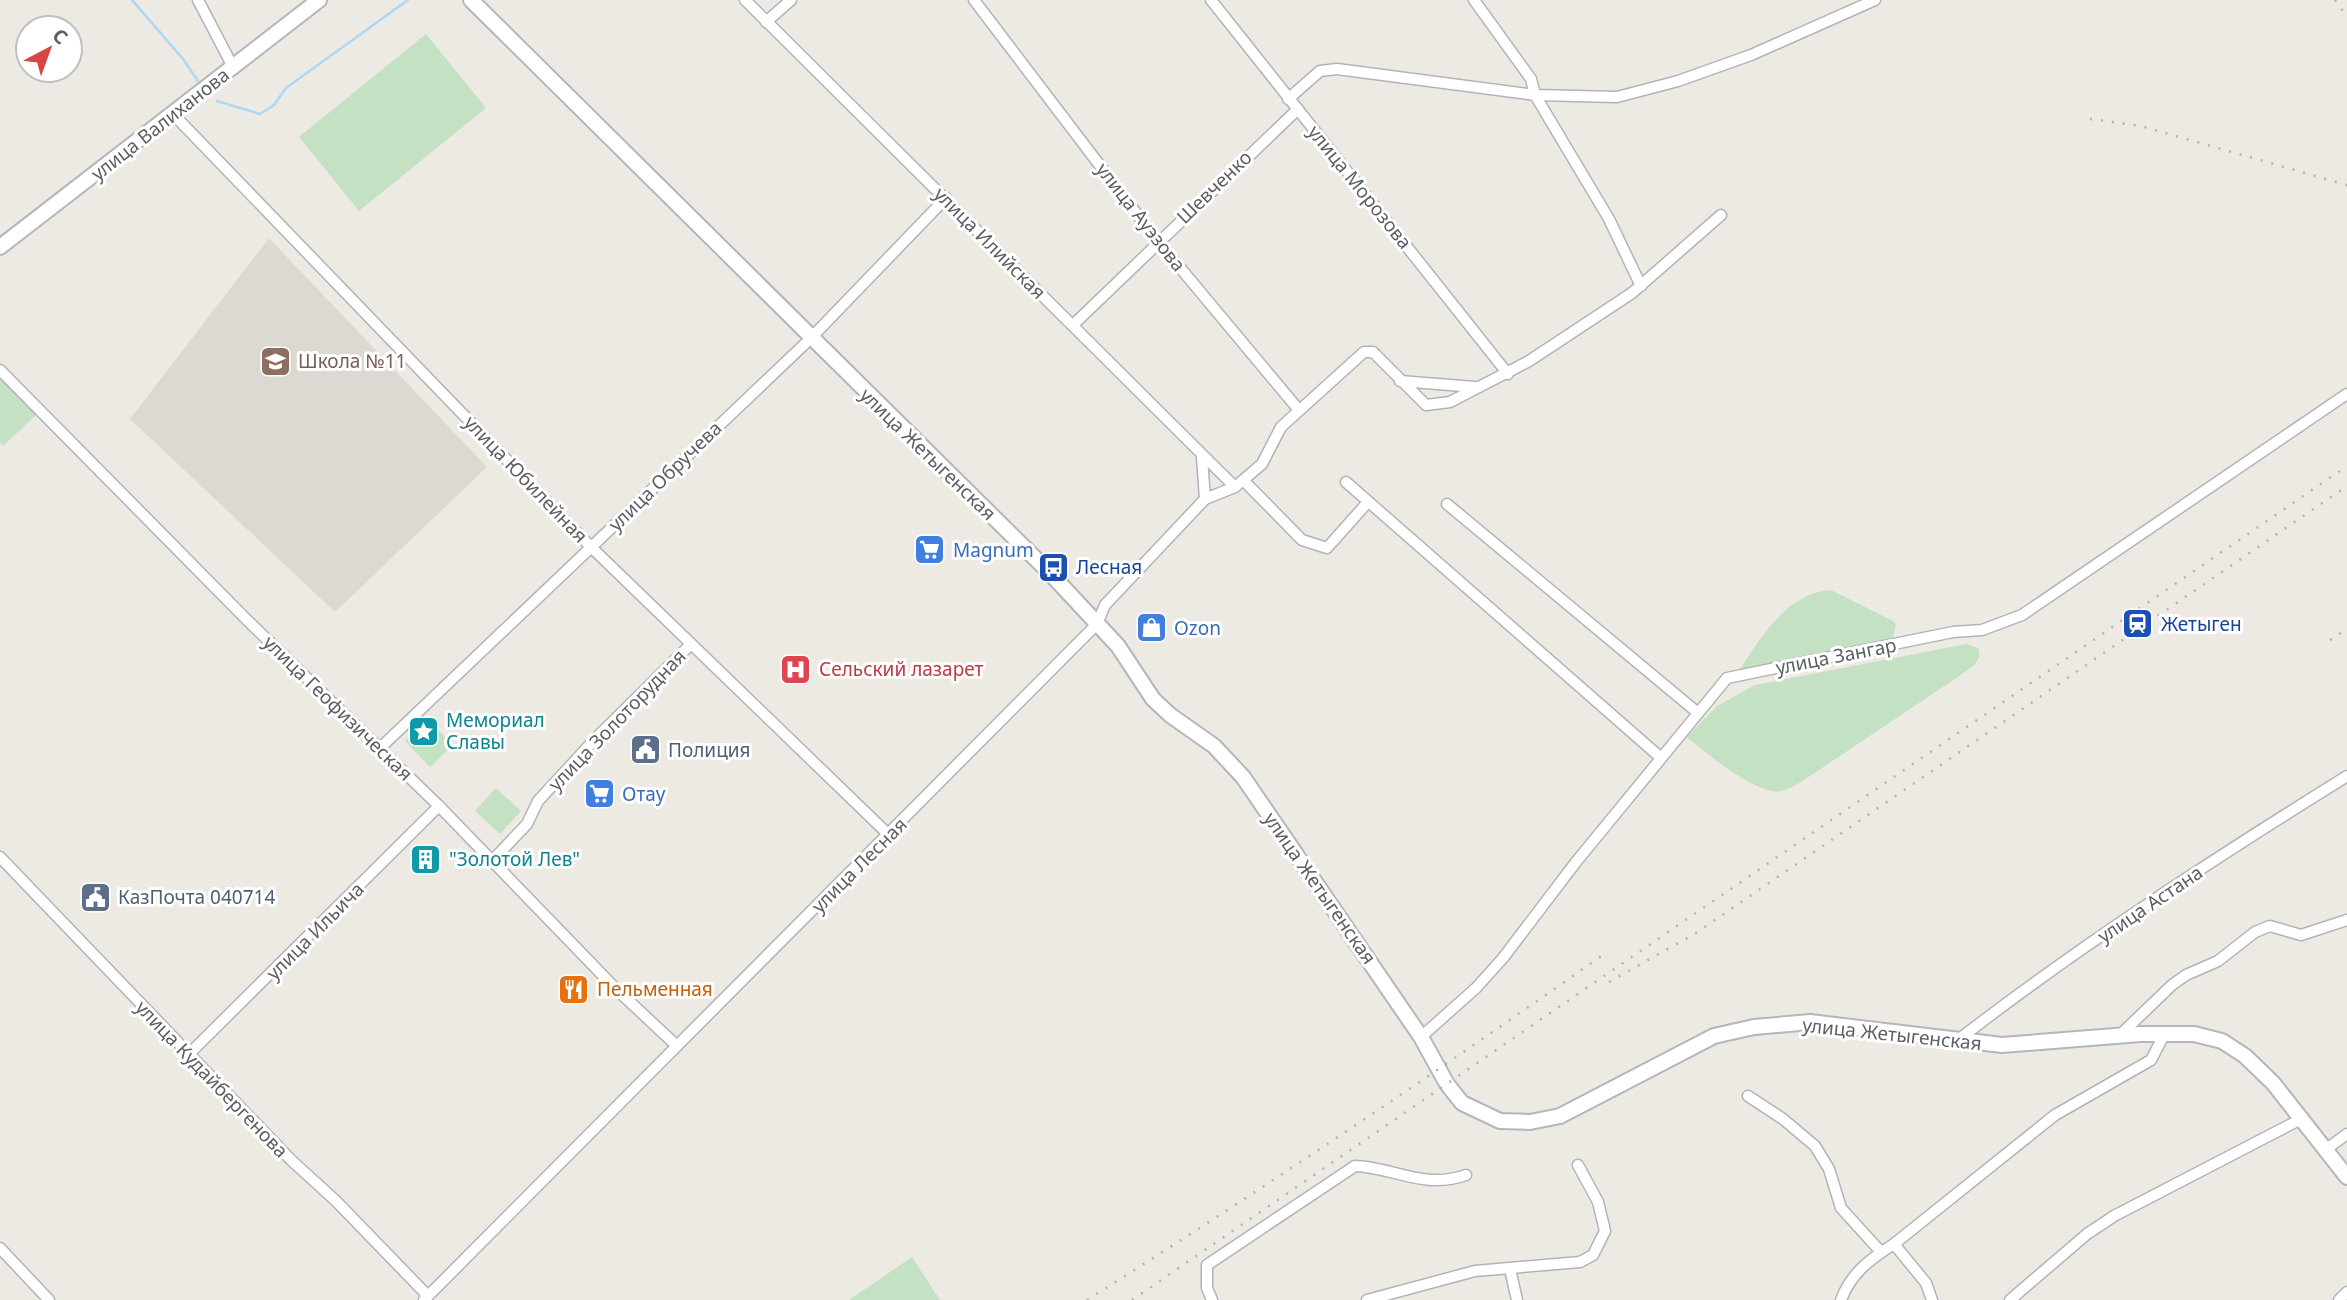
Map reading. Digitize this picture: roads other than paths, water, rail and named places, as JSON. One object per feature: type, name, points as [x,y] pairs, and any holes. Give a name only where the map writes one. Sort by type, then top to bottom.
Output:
[{"type":"main road","name":"улица Валиханова","points":[[0,247],[318,0]]},
{"type":"main road","name":"улица Жетыгенская","points":[[471,0],[810,339],[1050,573],[1118,646],[1153,699],[1170,715],[1214,746],[1243,777],[1421,1037],[1447,1084],[1462,1103],[1500,1121],[1530,1122],[1560,1116],[1714,1037],[1754,1027],[1810,1022],[1958,1040],[2028,1045],[2165,1033],[2194,1034],[2222,1041],[2245,1056],[2273,1083],[2347,1177]]},
{"type":"street","points":[[198,0],[233,67]]},
{"type":"street","name":"улица Илийская","points":[[745,0],[1073,325],[1202,458],[1239,484],[1302,540],[1327,548],[1368,502]]},
{"type":"street","points":[[766,22],[791,0]]},
{"type":"street","name":"улица Ауэзова","points":[[974,0],[1158,242],[1298,410]]},
{"type":"street","name":"улица Морозова","points":[[1211,0],[1508,374]]},
{"type":"street","points":[[1474,0],[1531,79],[1535,95],[1609,219],[1641,286]]},
{"type":"street","points":[[1288,99],[1313,76],[1337,69],[1535,95],[1617,97],[1678,81],[1770,47],[1875,0]]},
{"type":"street","name":"Шевченко","points":[[1073,325],[1298,109]]},
{"type":"street","name":"улица Юбилейная","points":[[173,114],[591,547],[889,835]]},
{"type":"street","name":"улица Обручева","points":[[379,749],[810,339],[946,198]]},
{"type":"street","points":[[1298,410],[1366,351],[1373,352],[1426,405],[1450,402],[1475,387],[1508,374],[1641,286],[1721,215]]},
{"type":"street","name":"улица Геофизическая","points":[[0,370],[248,621],[439,806],[615,988],[677,1046]]},
{"type":"street","points":[[1400,381],[1475,387]]},
{"type":"street","name":"улица Зангар","points":[[1421,1037],[1476,988],[1503,958],[1660,757],[1727,678],[1952,632],[1982,630],[2022,615],[2285,439],[2347,394]]},
{"type":"street","name":"улица Лесная","points":[[426,1298],[1097,624],[1105,605],[1205,499],[1239,484],[1264,461],[1281,427],[1298,410]]},
{"type":"street","points":[[1202,458],[1205,499]]},
{"type":"street","points":[[1346,482],[1660,757]]},
{"type":"street","points":[[1447,504],[1698,713]]},
{"type":"street","name":"улица Золоторудная","points":[[492,861],[527,824],[538,801],[597,737],[691,644]]},
{"type":"street","name":"улица Астана","points":[[1958,1040],[2027,988],[2230,849],[2347,776]]},
{"type":"street","name":"улица Ильича","points":[[189,1054],[439,806]]},
{"type":"street","name":"улица Кудайбергенова","points":[[0,857],[426,1298]]},
{"type":"street","points":[[2120,1036],[2172,985],[2186,975],[2218,961],[2255,932],[2270,926],[2301,935],[2347,920]]},
{"type":"street","points":[[1841,1300],[1854,1274],[2055,1115],[2151,1060],[2165,1033]]},
{"type":"street","points":[[1748,1096],[1783,1119],[1820,1152],[1829,1169],[1841,1208],[1881,1252]]},
{"type":"street","points":[[2010,1300],[2087,1234],[2114,1216],[2301,1119]]},
{"type":"street","points":[[2325,1150],[2347,1134]]},
{"type":"street","points":[[1367,1300],[1475,1271],[1580,1262],[1593,1255],[1601,1245],[1605,1231],[1598,1202],[1578,1165]]},
{"type":"street","points":[[1212,1300],[1207,1288],[1208,1265],[1355,1167],[1419,1179],[1466,1175]]},
{"type":"street","points":[[1894,1244],[1926,1283],[1932,1300]]},
{"type":"street","points":[[0,1248],[49,1300]]},
{"type":"street","points":[[1510,1269],[1517,1300]]},
{"type":"street","points":[[2339,1300],[2347,1293]]},
{"type":"waterway","points":[[132,0],[183,59],[198,81]]},
{"type":"waterway","points":[[217,101],[260,114],[274,105],[286,88],[408,0]]},
{"type":"railway","points":[[2335,0],[2347,17]]},
{"type":"railway","points":[[2090,119],[2141,126],[2347,185]]},
{"type":"railway","points":[[1132,1300],[2347,466]]},
{"type":"railway","points":[[1609,982],[1696,933],[2347,486]]},
{"type":"railway","points":[[2330,640],[2347,629]]},
{"type":"railway","points":[[1087,1300],[1219,1216],[1607,952]]},
{"type":"place","name":"Школа №11","points":[[275,361]]},
{"type":"place","name":"Magnum","points":[[930,550]]},
{"type":"place","name":"Лесная","points":[[1053,567]]},
{"type":"place","name":"Жетыген","points":[[2138,624]]},
{"type":"place","name":"Ozon","points":[[1151,628]]},
{"type":"place","name":"Сельский лазарет","points":[[796,669]]},
{"type":"place","name":"Мемориал Славы","points":[[423,731]]},
{"type":"place","name":"Полиция","points":[[645,750]]},
{"type":"place","name":"Отау","points":[[599,794]]},
{"type":"place","name":"\"Золотой Лев\"","points":[[426,859]]},
{"type":"place","name":"КазПочта 040714","points":[[95,897]]},
{"type":"place","name":"Пельменная","points":[[574,989]]}]
